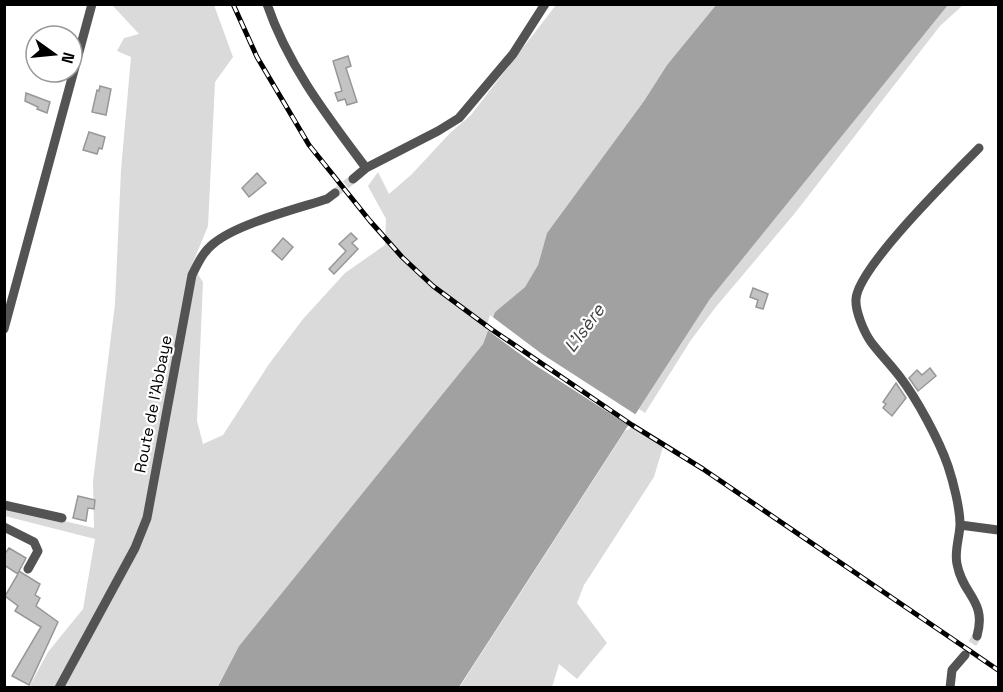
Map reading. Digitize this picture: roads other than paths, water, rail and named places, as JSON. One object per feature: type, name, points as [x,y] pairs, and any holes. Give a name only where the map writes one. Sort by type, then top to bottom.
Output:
[{"type":"street","points":[[4,328],[92,4]]},
{"type":"street","points":[[267,4],[302,77],[366,168]]},
{"type":"street","points":[[353,178],[366,168],[459,118],[513,54],[545,4]]},
{"type":"street","points":[[977,636],[980,612],[965,586],[957,564],[957,538],[960,525],[951,478],[941,451],[913,396],[870,340],[858,311],[856,299],[868,272],[894,239],[979,148]]},
{"type":"street","name":"Route de l'Abbaye","points":[[59,687],[135,548],[147,518],[192,275],[200,258],[214,242],[230,233],[327,199],[335,193]]},
{"type":"street","points":[[4,505],[62,518]]},
{"type":"street","points":[[960,525],[999,530]]},
{"type":"street","points":[[4,527],[34,542],[38,551],[28,569]]},
{"type":"street","points":[[951,687],[952,670],[965,655]]},
{"type":"water","name":"L'Isère","points":[[716,5],[948,5],[710,299],[459,687],[217,688],[239,646],[483,344],[495,312],[525,287],[538,265],[547,233],[644,101],[667,65]]},
{"type":"tunnel","points":[[335,193],[353,179]]},
{"type":"tunnel","points":[[965,655],[977,636]]},
{"type":"railway","points":[[233,4],[257,57],[309,145],[370,221],[402,257],[433,286],[491,329],[632,425],[703,469],[998,670]]}]
